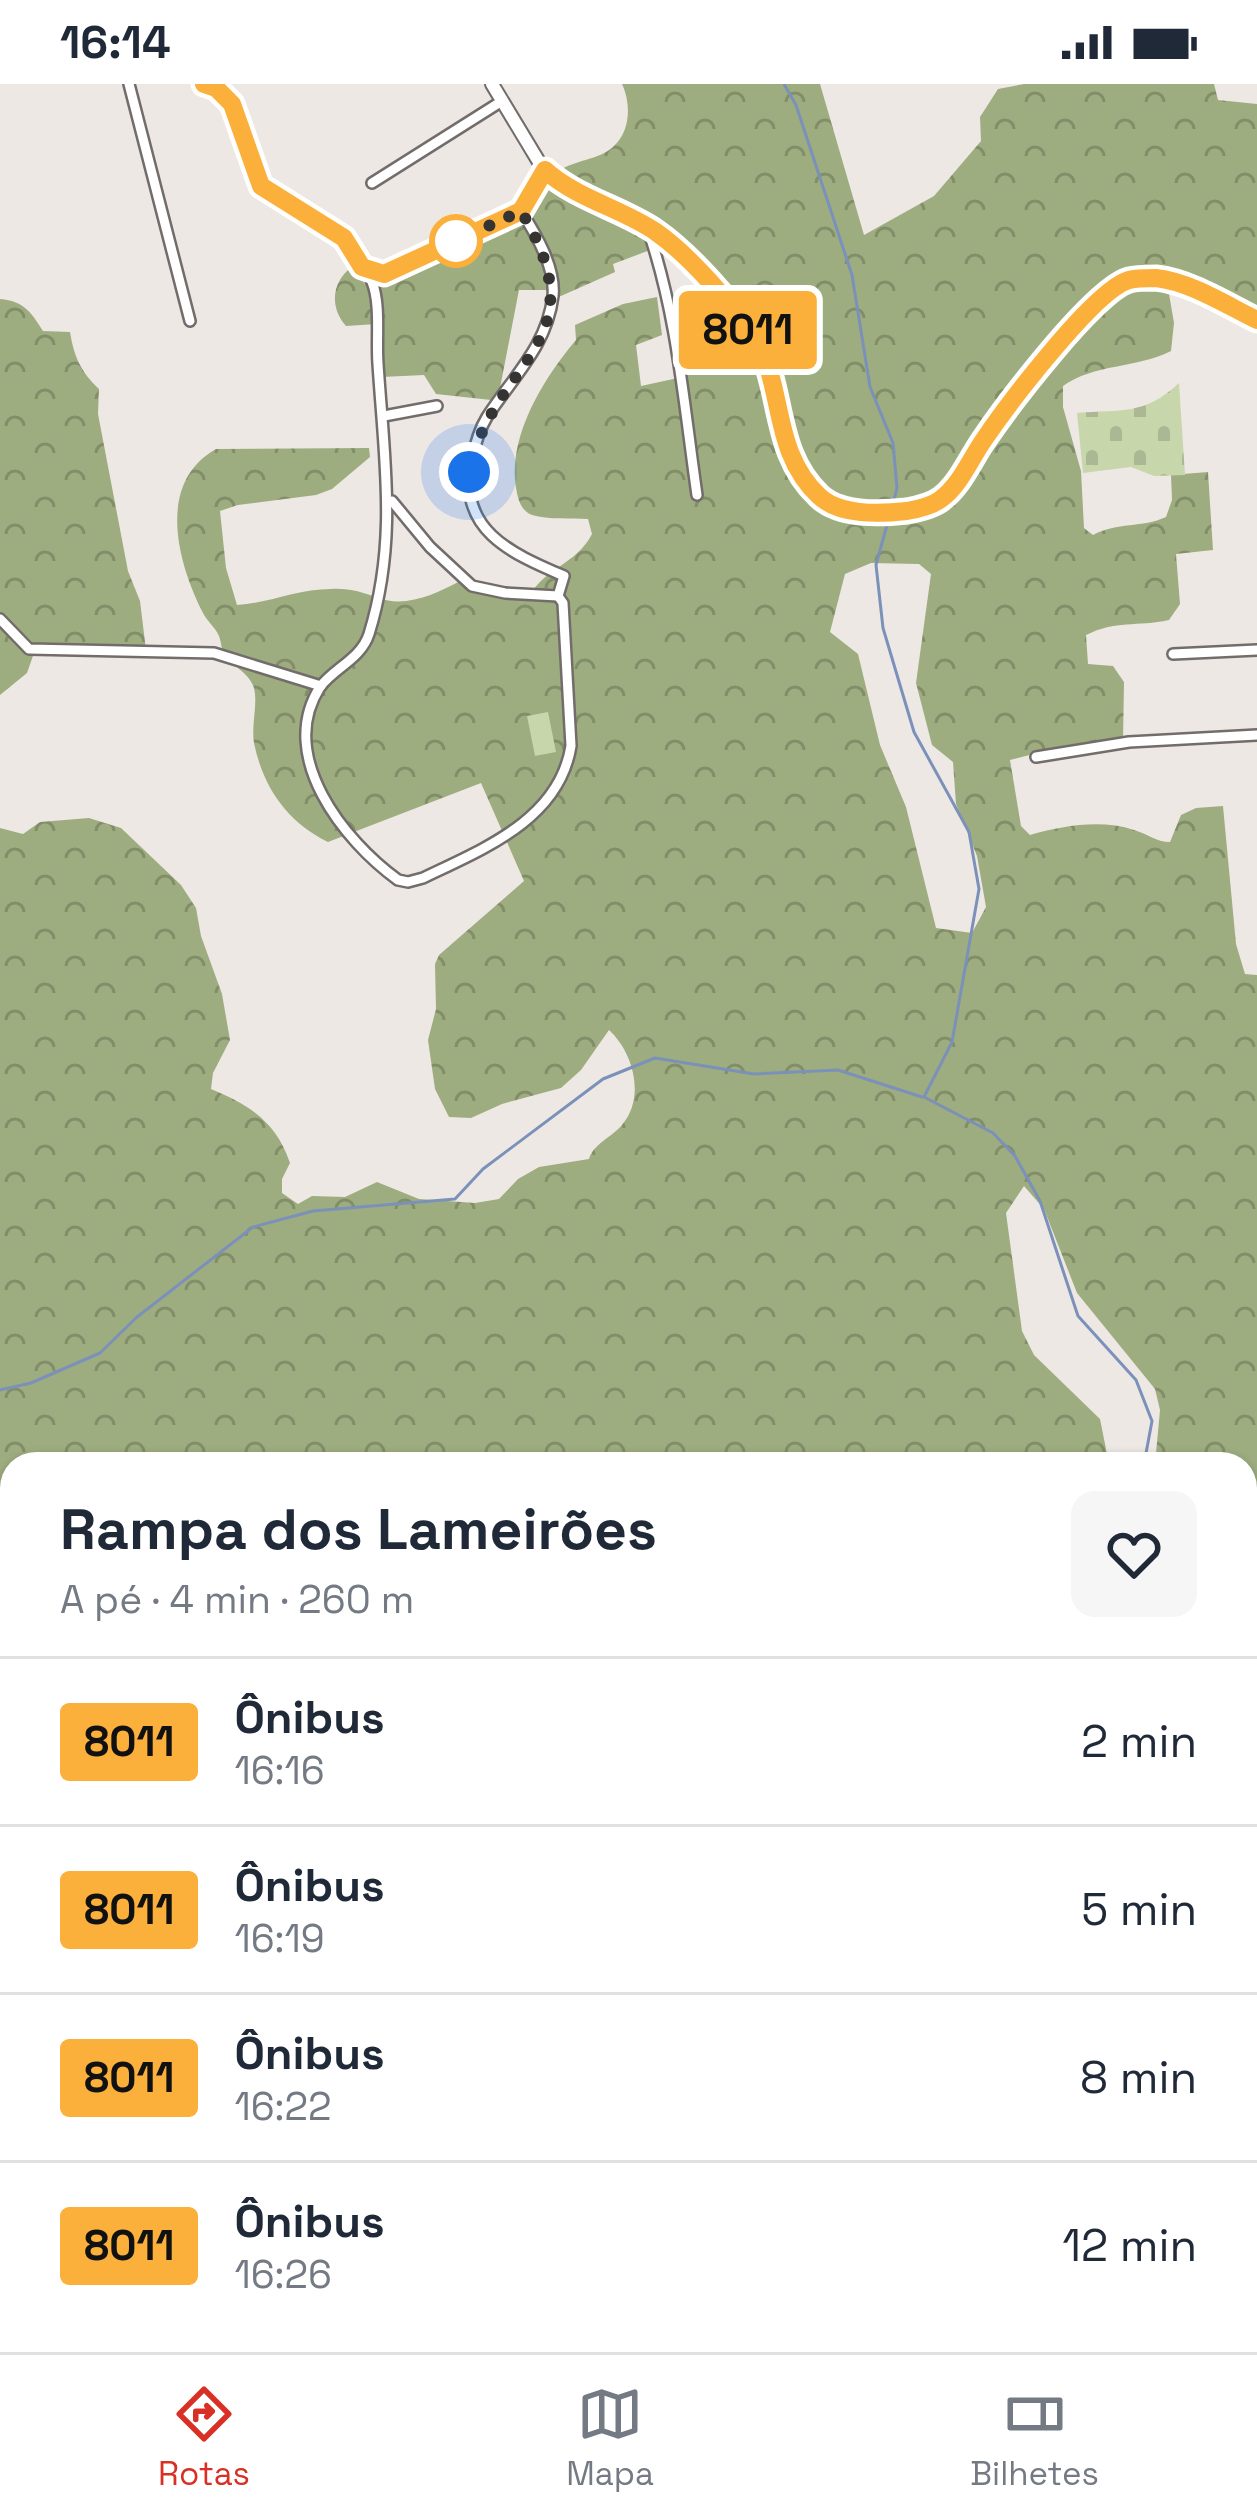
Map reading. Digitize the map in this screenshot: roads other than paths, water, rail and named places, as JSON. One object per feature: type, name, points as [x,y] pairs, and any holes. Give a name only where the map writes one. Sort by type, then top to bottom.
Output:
[{"type":"street","points":[[129,84],[190,321]]},
{"type":"street","points":[[204,84],[216,88],[232,104],[261,186],[344,238],[373,285],[389,497],[384,550],[368,640],[321,686],[313,704],[307,758],[339,824],[398,880],[423,878],[511,835],[567,768],[571,746],[563,603],[558,596]]},
{"type":"street","points":[[492,84],[545,170],[673,247],[754,338],[769,366],[777,416],[806,483],[824,501],[847,509],[884,513],[938,502],[957,483],[1019,391],[1108,293],[1127,280],[1156,278],[1182,284],[1257,320]]},
{"type":"street","points":[[372,183],[502,101]]},
{"type":"street","points":[[362,267],[384,274],[521,211],[545,170]]},
{"type":"street","points":[[521,211],[549,268],[554,293],[534,354],[476,439],[469,497],[478,520],[508,550],[564,575],[558,596]]},
{"type":"street","points":[[646,227],[661,267],[697,495]]},
{"type":"street","points":[[384,416],[437,406]]},
{"type":"street","points":[[389,497],[430,547],[472,586],[558,596]]},
{"type":"street","points":[[0,619],[28,649],[214,653],[321,686]]},
{"type":"street","points":[[1173,654],[1253,651],[1257,665]]},
{"type":"street","points":[[1036,757],[1129,742],[1257,735]]},
{"type":"waterway","points":[[784,84],[796,105],[852,275],[870,387],[893,443],[897,488],[893,504]]},
{"type":"waterway","points":[[888,521],[876,565],[883,628],[914,732],[969,832],[979,889],[952,1042],[924,1097],[993,1133],[1015,1156],[1040,1201],[1078,1316],[1136,1380],[1152,1421],[1146,1452]]},
{"type":"waterway","points":[[0,1390],[31,1383],[100,1353],[137,1317],[253,1227],[313,1211],[455,1199],[483,1169],[603,1079],[655,1058],[754,1074],[838,1070],[922,1097]]}]
